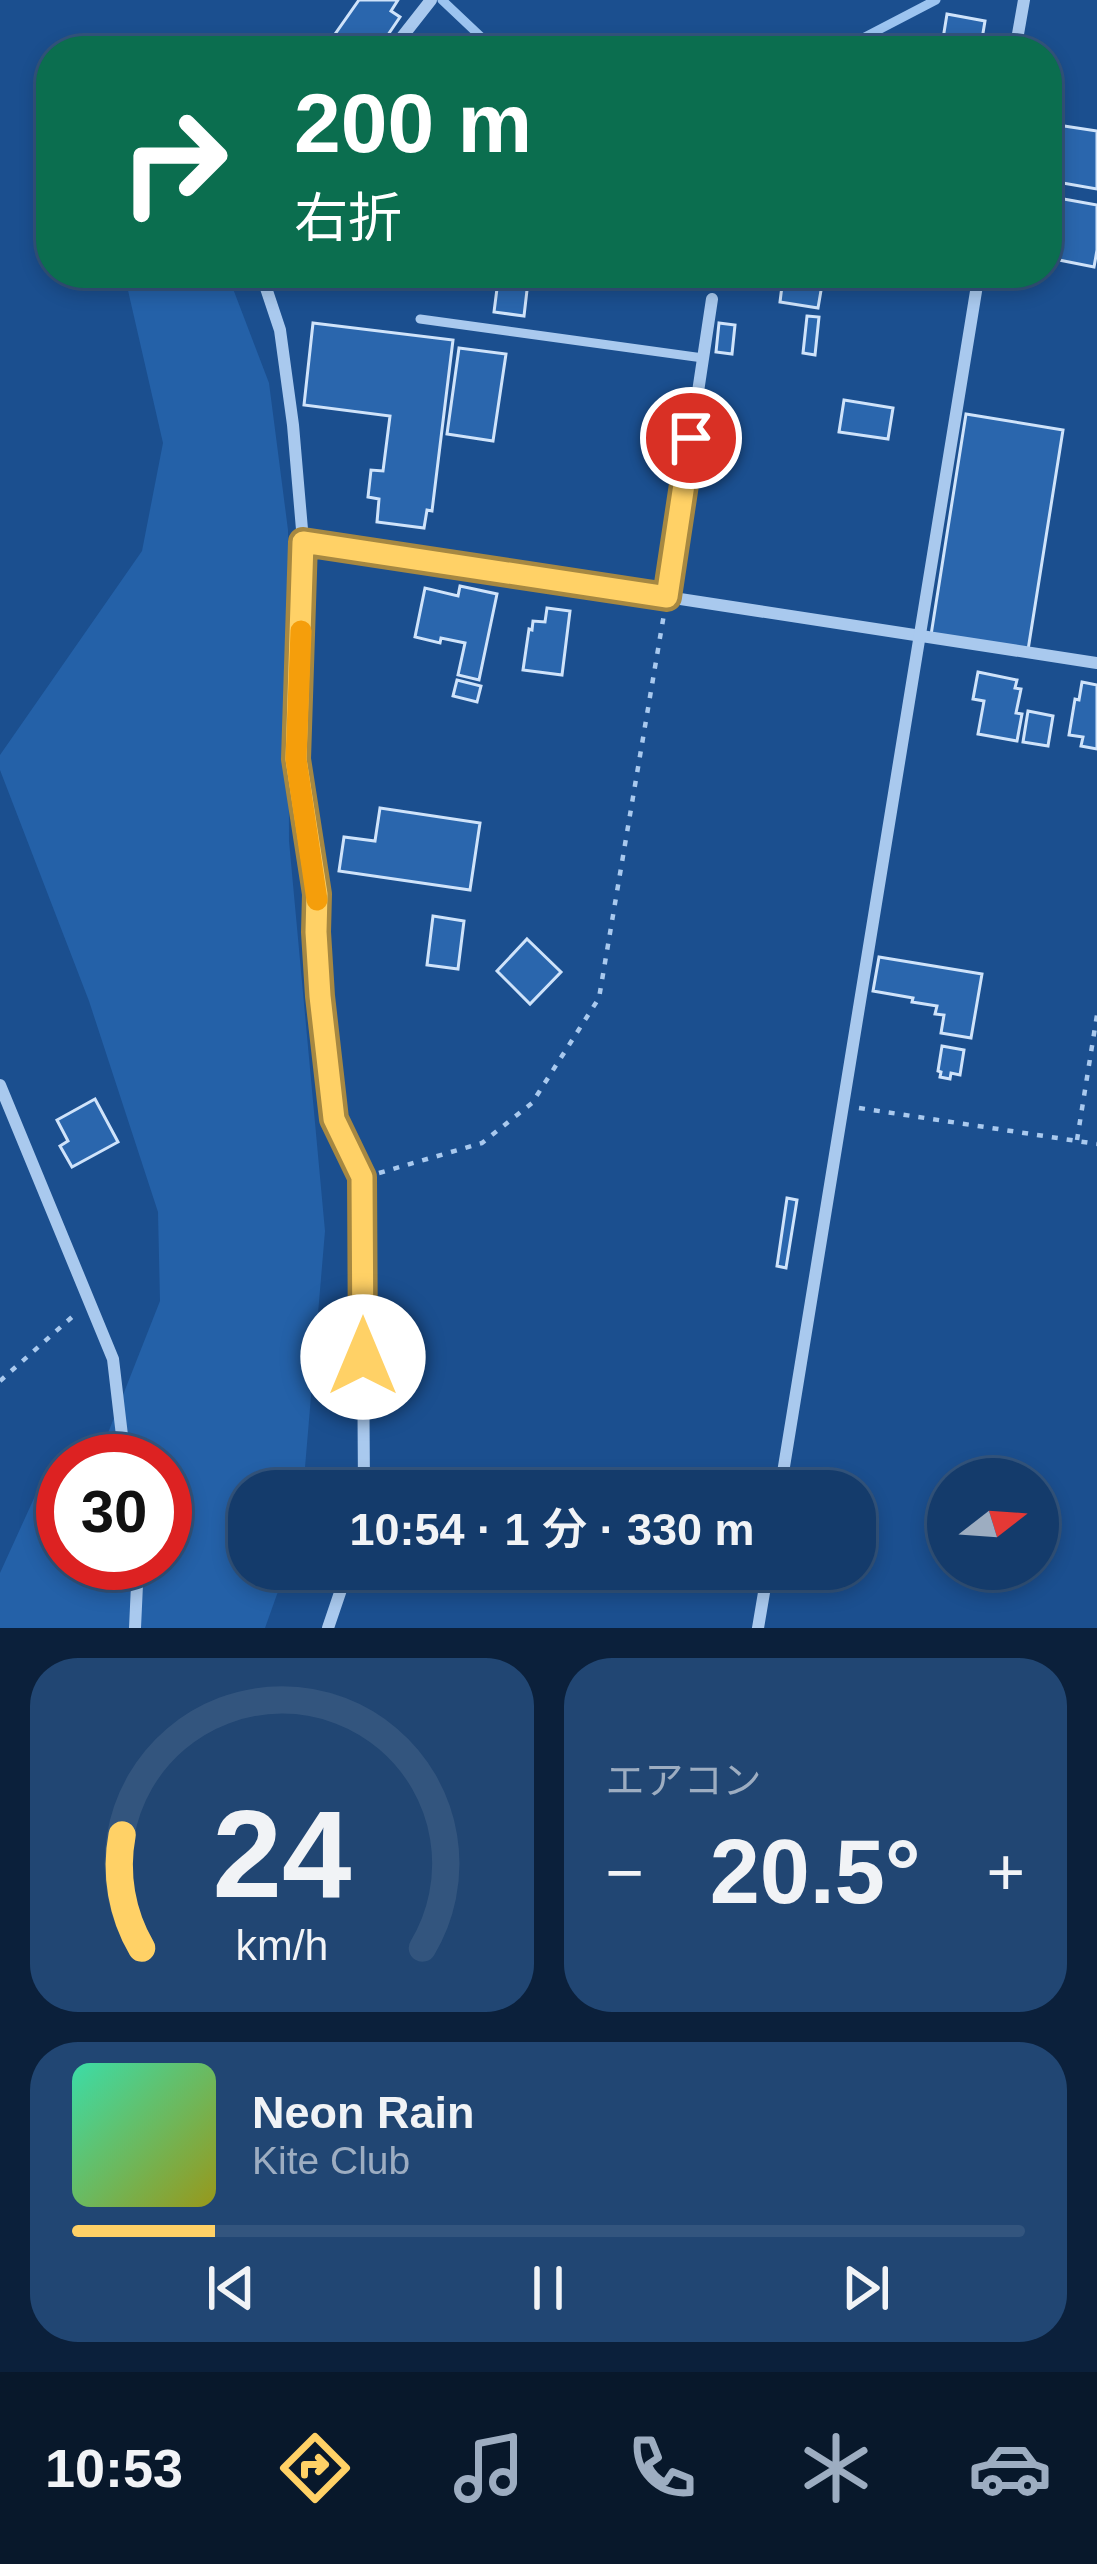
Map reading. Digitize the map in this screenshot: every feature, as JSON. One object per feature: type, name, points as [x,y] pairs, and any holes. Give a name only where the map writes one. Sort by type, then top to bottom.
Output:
[{"type":"street","points":[[403,36],[431,0]]},
{"type":"street","points":[[1018,36],[1024,0]]},
{"type":"street","points":[[266,288],[280,330],[303,542],[296,759],[317,894],[320,996],[334,1119],[362,1177],[364,1470]]},
{"type":"street","points":[[783,1470],[977,288]]},
{"type":"street","points":[[667,597],[712,299]]},
{"type":"street","points":[[303,542],[1097,663]]},
{"type":"street","points":[[0,1085],[113,1359],[122,1434]]},
{"type":"street","points":[[135,1628],[137,1590]]},
{"type":"street","points":[[328,1628],[341,1590]]},
{"type":"street","points":[[758,1628],[764,1590]]},
{"type":"lane","points":[[420,319],[704,358]]},
{"type":"path","points":[[362,1177],[482,1142],[532,1103],[598,998],[667,597]]},
{"type":"path","points":[[1077,1141],[1097,1015]]},
{"type":"path","points":[[843,1106],[1097,1144]]},
{"type":"path","points":[[0,1381],[90,1302]]},
{"type":"shaded area","points":[[127,288],[233,288],[269,383],[288,530],[289,841],[325,1231],[305,1470],[228,1470],[228,1590],[279,1590],[265,1628],[0,1628],[0,1573],[36,1494],[36,1590],[192,1590],[192,1434],[108,1434],[160,1301],[158,1212],[89,1001],[0,770],[0,755],[142,551],[163,443]]},
{"type":"building","points":[[359,0],[398,0],[391,11],[400,17],[387,36],[334,36]]},
{"type":"building","points":[[947,14],[985,21],[982,36],[943,36]]},
{"type":"building","points":[[1062,126],[1097,131],[1097,189],[1062,183]]},
{"type":"building","points":[[1062,199],[1097,205],[1094,267],[1062,261]]},
{"type":"building","points":[[497,288],[527,288],[524,316],[494,312]]},
{"type":"building","points":[[782,288],[821,288],[818,308],[780,302]]},
{"type":"building","points":[[807,316],[819,317],[815,355],[803,353]]},
{"type":"building","points":[[313,323],[453,340],[432,511],[427,510],[424,528],[377,522],[379,499],[368,497],[371,470],[383,471],[390,416],[304,405]]},
{"type":"building","points":[[719,323],[735,325],[732,354],[716,352]]},
{"type":"building","points":[[459,348],[506,354],[493,441],[447,434]]},
{"type":"building","points":[[844,400],[893,408],[888,439],[839,432]]},
{"type":"building","points":[[966,414],[1063,430],[1028,650],[931,635]]},
{"type":"building","points":[[460,586],[497,594],[479,680],[458,675],[465,643],[415,637],[425,588],[458,596]]},
{"type":"building","points":[[547,608],[570,611],[562,675],[523,670],[529,629],[533,621],[545,622]]},
{"type":"building","points":[[978,672],[1017,680],[1015,688],[1021,689],[1016,713],[1022,714],[1017,741],[978,734],[984,701],[973,699]]},
{"type":"building","points":[[457,680],[481,686],[477,702],[453,696]]},
{"type":"building","points":[[1082,682],[1097,685],[1097,749],[1081,746],[1083,737],[1069,735]]},
{"type":"building","points":[[1028,711],[1053,716],[1048,746],[1023,742]]},
{"type":"building","points":[[380,808],[480,823],[470,890],[339,871],[344,837],[375,841]]},
{"type":"building","points":[[433,916],[464,921],[458,969],[427,965]]},
{"type":"building","points":[[527,939],[561,972],[530,1004],[497,971]]},
{"type":"building","points":[[879,957],[982,974],[971,1038],[941,1033],[944,1015],[935,1014],[937,1006],[873,991]]},
{"type":"building","points":[[942,1046],[964,1050],[960,1075],[940,1077]]},
{"type":"building","points":[[95,1099],[118,1142],[72,1167],[60,1146],[68,1141],[57,1120]]},
{"type":"building","points":[[787,1198],[797,1200],[786,1268],[777,1266]]},
{"type":"waterway","points":[[442,0],[480,36]]},
{"type":"waterway","points":[[867,36],[936,0]]},
{"type":"slow traffic","points":[[301,631],[296,759],[317,900]]},
{"type":"route","points":[[363,1357],[362,1177],[334,1119],[320,996],[317,894],[296,759],[303,542],[667,597],[691,438]]}]
